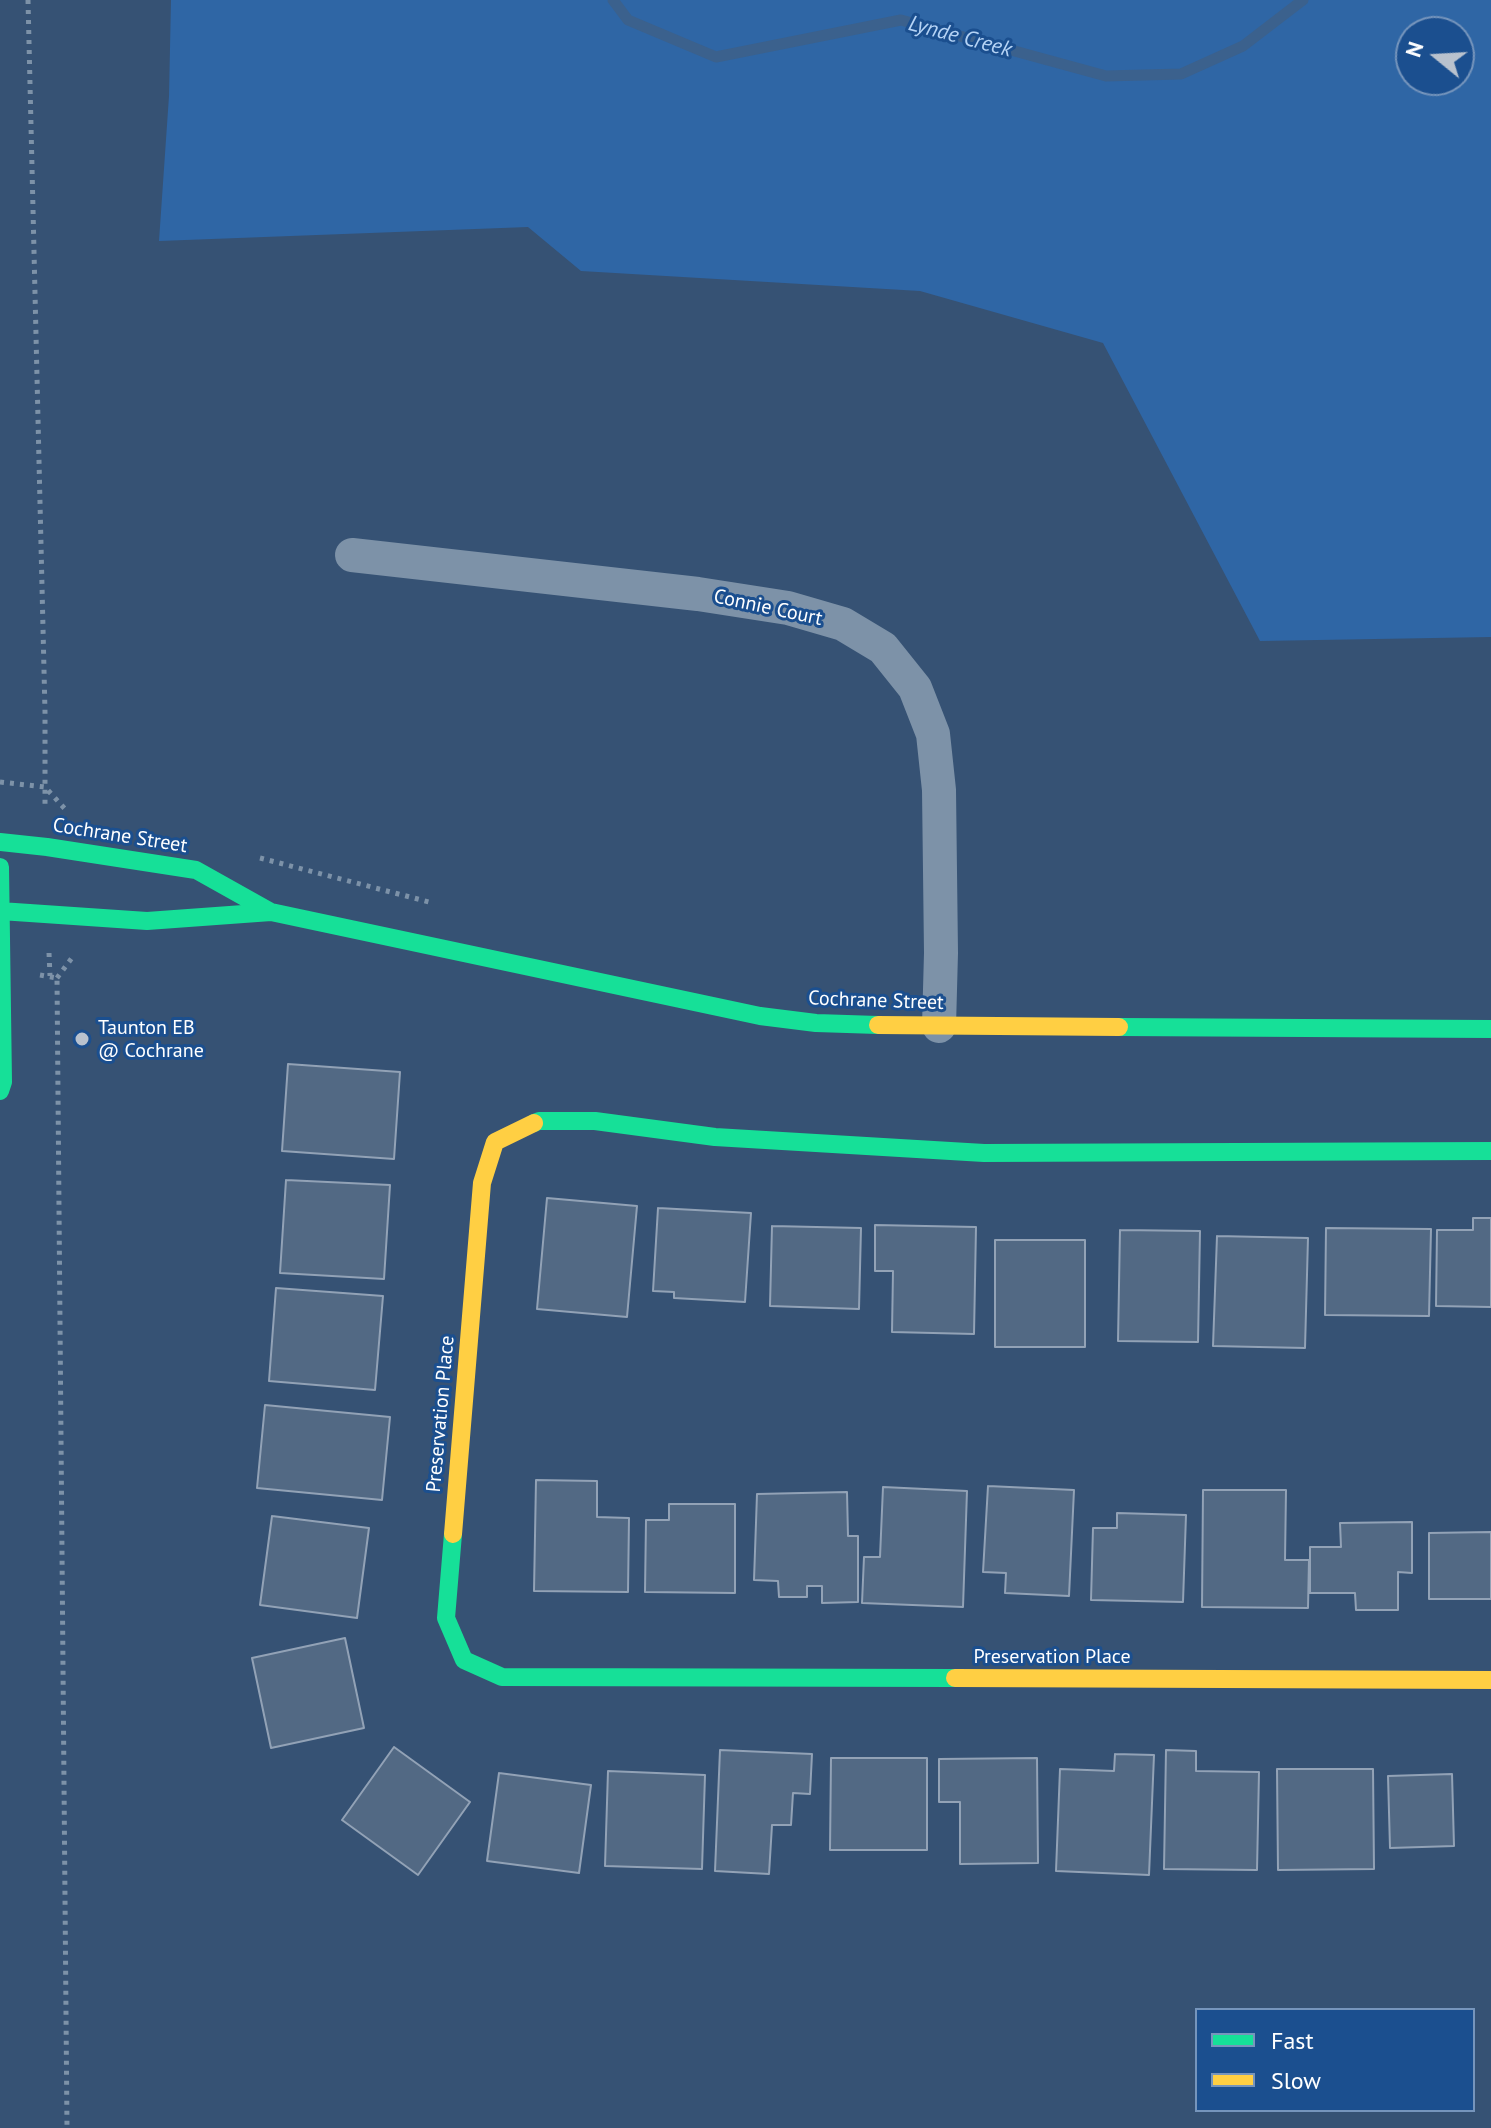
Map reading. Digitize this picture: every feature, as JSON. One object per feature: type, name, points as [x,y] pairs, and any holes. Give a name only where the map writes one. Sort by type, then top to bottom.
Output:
[{"type":"street","name":"Connie Court","points":[[352,555],[698,594],[788,608],[843,624],[883,648],[915,688],[933,734],[939,790],[939,1026]]},
{"type":"street","name":"Cochrane Street","points":[[0,842],[196,870],[271,912]]},
{"type":"street","points":[[0,867],[3,1082],[0,1091]]},
{"type":"street","name":"Cochrane Street","points":[[0,911],[147,921],[271,912],[611,986],[760,1016],[816,1023],[1491,1029]]},
{"type":"street","name":"Preservation Place","points":[[1491,1151],[984,1153],[715,1137],[595,1121],[539,1121],[495,1142],[482,1183],[446,1618],[464,1660],[502,1677],[1491,1680]]},
{"type":"path","points":[[28,0],[46,817]]},
{"type":"path","points":[[0,782],[45,787],[65,810],[78,815]]},
{"type":"path","points":[[260,857],[445,906]]},
{"type":"path","points":[[50,976],[57,978],[67,2128]]},
{"type":"shaded area","points":[[171,0],[1491,0],[1491,637],[1260,641],[1103,343],[920,291],[581,271],[528,227],[159,241],[169,96]]},
{"type":"building","points":[[288,1064],[400,1072],[394,1159],[282,1151]]},
{"type":"building","points":[[286,1180],[390,1185],[384,1279],[280,1273]]},
{"type":"building","points":[[547,1198],[637,1206],[627,1317],[537,1309]]},
{"type":"building","points":[[658,1208],[751,1213],[745,1302],[674,1298],[674,1292],[653,1291]]},
{"type":"building","points":[[1473,1218],[1491,1218],[1491,1307],[1436,1306],[1437,1230],[1473,1230]]},
{"type":"building","points":[[875,1225],[976,1227],[974,1334],[892,1332],[893,1271],[875,1271]]},
{"type":"building","points":[[772,1226],[861,1228],[859,1309],[770,1306]]},
{"type":"building","points":[[1326,1228],[1431,1229],[1429,1316],[1325,1315]]},
{"type":"building","points":[[1120,1230],[1200,1231],[1198,1342],[1118,1341]]},
{"type":"building","points":[[1217,1236],[1308,1238],[1305,1348],[1213,1346]]},
{"type":"building","points":[[995,1240],[1085,1240],[1085,1347],[995,1347]]},
{"type":"building","points":[[276,1288],[383,1296],[375,1390],[269,1381]]},
{"type":"building","points":[[265,1405],[390,1417],[382,1500],[257,1488]]},
{"type":"building","points":[[536,1480],[597,1481],[597,1517],[629,1518],[628,1592],[534,1591]]},
{"type":"building","points":[[988,1486],[1074,1490],[1069,1596],[1005,1593],[1006,1573],[983,1572]]},
{"type":"building","points":[[883,1487],[967,1491],[963,1607],[862,1603],[864,1557],[880,1557]]},
{"type":"building","points":[[1203,1490],[1286,1490],[1285,1560],[1309,1560],[1308,1608],[1202,1607]]},
{"type":"building","points":[[847,1492],[848,1536],[858,1536],[858,1602],[822,1603],[822,1586],[807,1586],[807,1597],[779,1597],[778,1581],[754,1580],[757,1494]]},
{"type":"building","points":[[669,1504],[735,1504],[735,1593],[645,1592],[646,1520],[669,1520]]},
{"type":"building","points":[[1117,1513],[1186,1515],[1183,1602],[1091,1600],[1093,1528],[1117,1528]]},
{"type":"building","points":[[272,1516],[369,1528],[357,1618],[260,1605]]},
{"type":"building","points":[[1412,1522],[1412,1573],[1398,1572],[1398,1610],[1356,1610],[1355,1593],[1310,1593],[1310,1547],[1341,1547],[1340,1523]]},
{"type":"building","points":[[1491,1532],[1491,1599],[1429,1599],[1429,1533]]},
{"type":"building","points":[[345,1638],[364,1728],[271,1748],[252,1658]]},
{"type":"building","points":[[394,1747],[470,1802],[418,1875],[342,1820]]},
{"type":"building","points":[[720,1750],[812,1754],[810,1794],[793,1793],[791,1825],[772,1825],[769,1874],[715,1871]]},
{"type":"building","points":[[1166,1750],[1196,1751],[1196,1771],[1259,1772],[1257,1870],[1164,1869]]},
{"type":"building","points":[[1115,1754],[1154,1755],[1149,1875],[1056,1871],[1060,1769],[1114,1771]]},
{"type":"building","points":[[831,1758],[927,1758],[927,1850],[830,1850]]},
{"type":"building","points":[[1037,1758],[1038,1863],[960,1864],[960,1802],[939,1802],[939,1759]]},
{"type":"building","points":[[1277,1769],[1373,1769],[1374,1869],[1278,1870]]},
{"type":"building","points":[[608,1771],[705,1775],[702,1869],[605,1866]]},
{"type":"building","points":[[499,1773],[591,1785],[579,1873],[487,1861]]},
{"type":"building","points":[[1452,1774],[1454,1846],[1390,1848],[1388,1776]]},
{"type":"waterway","name":"Lynde Creek","points":[[613,0],[628,20],[716,57],[901,20],[1106,76],[1181,74],[1243,46],[1303,0]]},
{"type":"traffic: fast","points":[[0,842],[196,870],[271,912]]},
{"type":"traffic: fast","points":[[0,867],[3,1082],[0,1091]]},
{"type":"traffic: fast","points":[[0,911],[147,921],[271,912],[760,1016],[816,1023],[878,1025]]},
{"type":"traffic: fast","points":[[1119,1027],[1491,1029]]},
{"type":"traffic: fast","points":[[534,1123],[595,1121],[715,1137],[984,1153],[1491,1151]]},
{"type":"traffic: fast","points":[[453,1534],[446,1618],[464,1660],[502,1677],[955,1678]]},
{"type":"traffic: slow","points":[[878,1025],[1119,1027]]},
{"type":"traffic: slow","points":[[453,1534],[482,1183],[495,1142],[534,1123]]},
{"type":"traffic: slow","points":[[955,1678],[1491,1680]]},
{"type":"place","name":"Taunton EB @ Cochrane","points":[[82,1039]]}]
